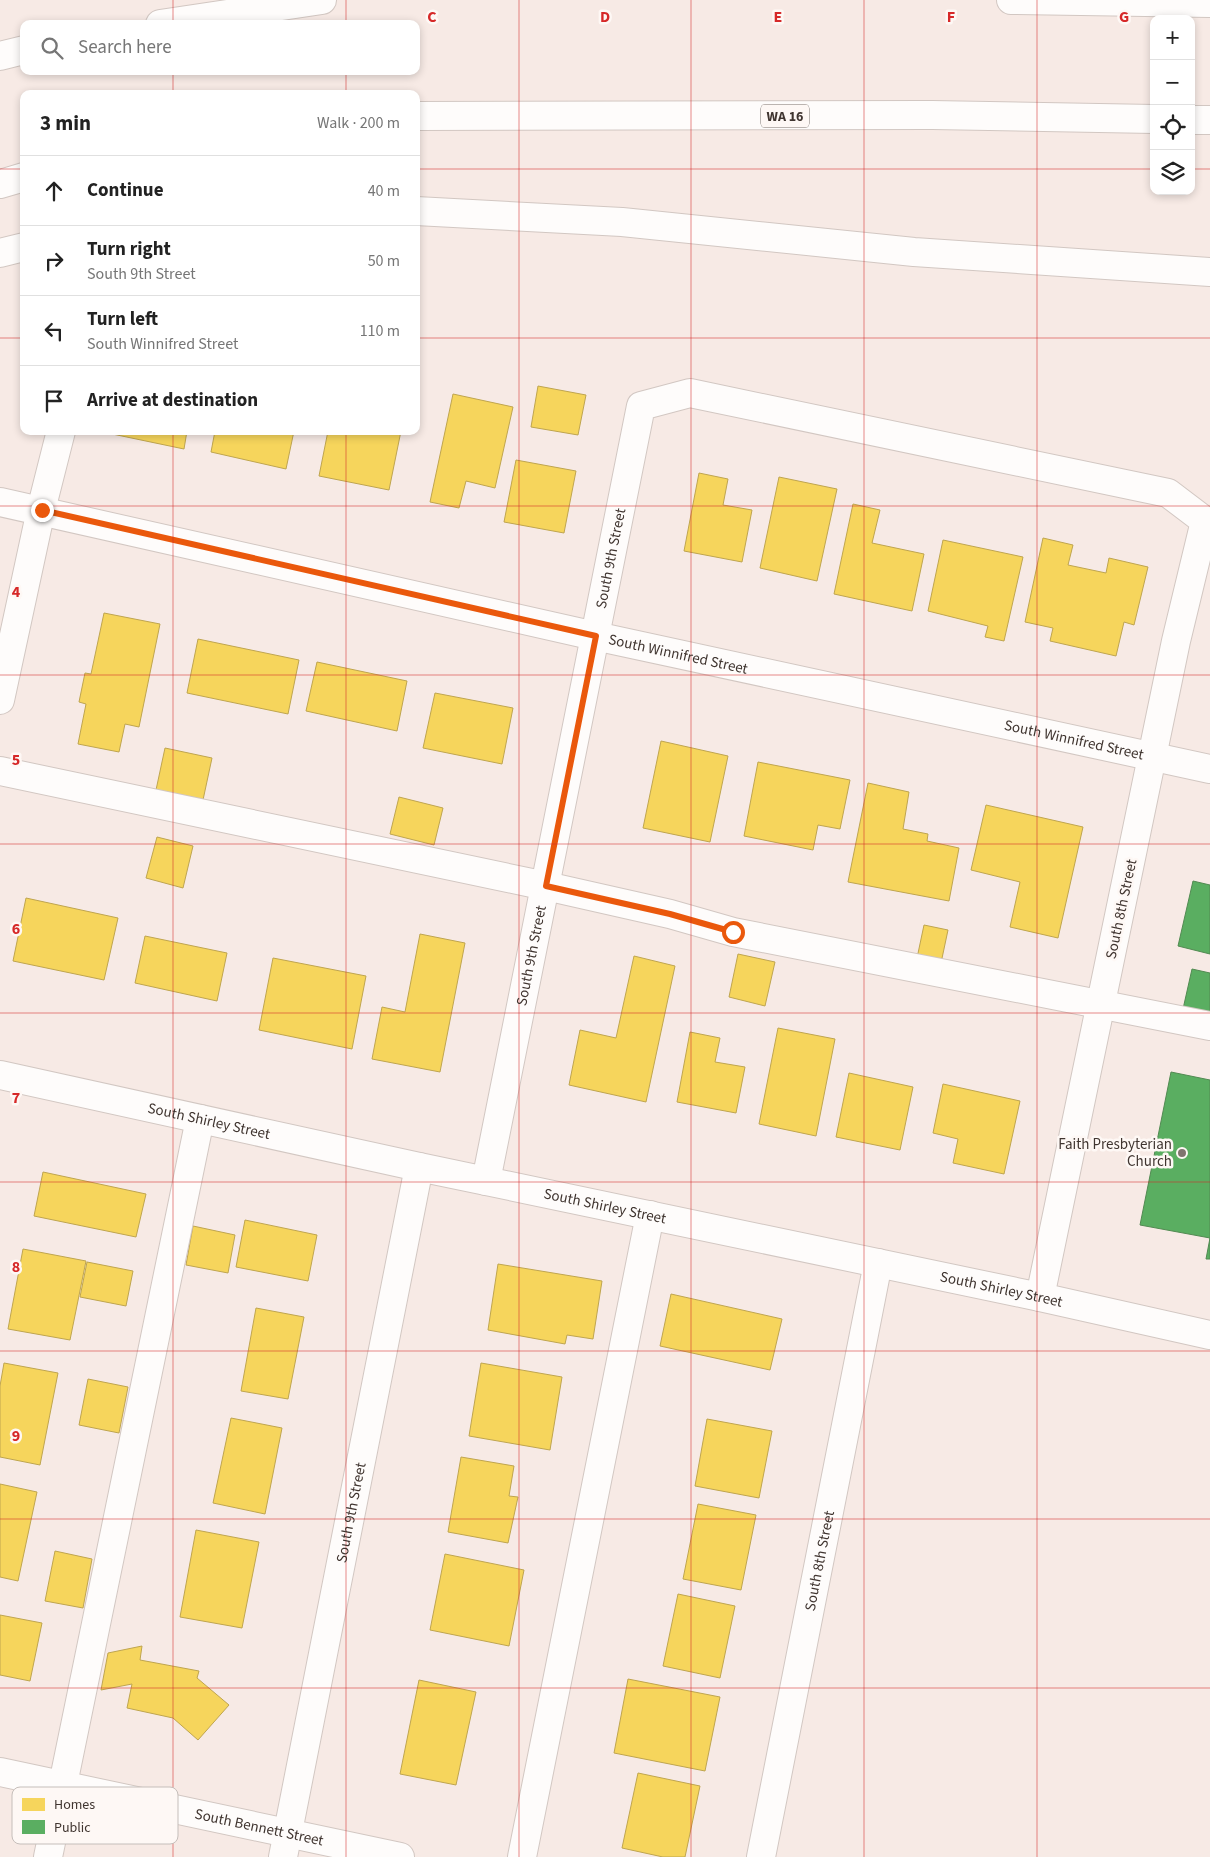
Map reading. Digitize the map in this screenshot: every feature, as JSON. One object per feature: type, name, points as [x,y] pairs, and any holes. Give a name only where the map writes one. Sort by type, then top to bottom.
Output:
[{"type":"main road","points":[[187,20],[322,0]]},
{"type":"main road","points":[[1011,0],[1210,3]]},
{"type":"main road","points":[[0,56],[20,51]]},
{"type":"main road","name":"WA 16","points":[[420,116],[932,116],[1150,119]]},
{"type":"main road","points":[[1195,120],[1210,120]]},
{"type":"main road","points":[[0,184],[20,178]]},
{"type":"main road","points":[[420,211],[622,222],[914,252],[1210,272]]},
{"type":"main road","points":[[0,253],[20,248]]},
{"type":"main road","name":"South 9th Street","points":[[486,1181],[641,406],[690,393],[1168,493],[1205,521]]},
{"type":"main road","points":[[0,700],[60,435]]},
{"type":"main road","name":"South Winnifred Street","points":[[0,502],[596,636],[1210,769]]},
{"type":"main road","name":"South 8th Street","points":[[1040,1297],[1176,641],[1205,521]]},
{"type":"main road","points":[[0,771],[546,886],[670,914],[733,932],[1210,1026]]},
{"type":"main road","name":"South Shirley Street","points":[[0,1075],[419,1167],[1040,1297],[1210,1335]]},
{"type":"main road","points":[[63,1785],[200,1119]]},
{"type":"main road","name":"South 9th Street","points":[[285,1844],[419,1167]]},
{"type":"main road","points":[[522,1857],[650,1215]]},
{"type":"main road","name":"South 8th Street","points":[[761,1857],[878,1263]]},
{"type":"main road","name":"South Bennett Street","points":[[0,1772],[71,1787]]},
{"type":"main road","name":"South Bennett Street","points":[[178,1816],[285,1844],[400,1857]]},
{"type":"main road","points":[[48,1857],[51,1844]]},
{"type":"building: Homes","points":[[538,386],[586,395],[578,435],[531,427]]},
{"type":"building: Homes","points":[[453,394],[513,407],[495,488],[466,481],[459,508],[430,502]]},
{"type":"building: Homes","points":[[117,435],[186,435],[184,449]]},
{"type":"building: Homes","points":[[214,435],[293,435],[286,469],[211,452]]},
{"type":"building: Homes","points":[[327,435],[400,435],[389,490],[319,476]]},
{"type":"building: Homes","points":[[516,460],[576,471],[564,533],[504,522]]},
{"type":"building: Homes","points":[[699,473],[728,479],[723,505],[752,510],[742,562],[684,551]]},
{"type":"building: Homes","points":[[779,477],[837,489],[817,581],[760,568]]},
{"type":"building: Homes","points":[[853,504],[880,510],[872,543],[924,554],[912,611],[834,594]]},
{"type":"building: Homes","points":[[1043,538],[1073,545],[1068,565],[1106,573],[1109,558],[1148,567],[1134,625],[1124,622],[1116,656],[1050,641],[1053,628],[1025,622]]},
{"type":"building: Homes","points":[[943,540],[1023,557],[1004,641],[985,637],[988,626],[928,611]]},
{"type":"building: Homes","points":[[104,613],[160,624],[139,727],[125,724],[119,752],[78,744],[86,704],[79,702],[85,673],[91,674]]},
{"type":"building: Homes","points":[[198,639],[299,660],[288,714],[187,693]]},
{"type":"building: Homes","points":[[317,662],[407,681],[397,731],[306,711]]},
{"type":"building: Homes","points":[[435,693],[513,708],[502,764],[423,748]]},
{"type":"building: Homes","points":[[661,741],[728,756],[710,842],[643,828]]},
{"type":"building: Homes","points":[[165,748],[212,758],[203,800],[156,790]]},
{"type":"building: Homes","points":[[758,762],[850,780],[840,829],[818,825],[813,850],[744,836]]},
{"type":"building: Homes","points":[[868,783],[909,792],[903,829],[928,834],[927,841],[959,848],[949,901],[848,882]]},
{"type":"building: Homes","points":[[399,797],[443,808],[434,845],[390,834]]},
{"type":"building: Homes","points":[[986,805],[1083,827],[1058,938],[1010,927],[1020,882],[971,870]]},
{"type":"building: Homes","points":[[157,837],[193,846],[183,888],[146,878]]},
{"type":"building: Homes","points":[[26,898],[118,918],[104,980],[13,961]]},
{"type":"building: Homes","points":[[924,925],[948,930],[941,963],[917,958]]},
{"type":"building: Homes","points":[[420,934],[465,943],[440,1072],[372,1059],[382,1007],[405,1012]]},
{"type":"building: Homes","points":[[145,936],[227,953],[217,1001],[135,983]]},
{"type":"building: Homes","points":[[738,954],[775,962],[765,1006],[729,997]]},
{"type":"building: Homes","points":[[634,956],[675,966],[646,1102],[569,1085],[580,1030],[616,1038]]},
{"type":"building: Homes","points":[[273,958],[366,976],[352,1049],[259,1030]]},
{"type":"building: Homes","points":[[778,1028],[835,1039],[816,1136],[759,1124]]},
{"type":"building: Homes","points":[[690,1032],[720,1038],[715,1062],[745,1067],[736,1113],[677,1102]]},
{"type":"building: Homes","points":[[849,1073],[913,1087],[900,1150],[836,1137]]},
{"type":"building: Homes","points":[[943,1084],[1020,1101],[1004,1174],[953,1163],[958,1139],[933,1133]]},
{"type":"building: Homes","points":[[43,1172],[146,1194],[136,1237],[34,1216]]},
{"type":"building: Homes","points":[[245,1220],[317,1235],[308,1281],[236,1267]]},
{"type":"building: Homes","points":[[193,1226],[235,1235],[228,1273],[186,1265]]},
{"type":"building: Homes","points":[[23,1249],[86,1261],[70,1340],[8,1329]]},
{"type":"building: Homes","points":[[87,1262],[133,1271],[126,1306],[80,1297]]},
{"type":"building: Homes","points":[[498,1264],[602,1281],[593,1339],[567,1335],[565,1344],[488,1330]]},
{"type":"building: Homes","points":[[671,1294],[782,1319],[770,1370],[660,1346]]},
{"type":"building: Homes","points":[[256,1308],[304,1317],[288,1399],[241,1391]]},
{"type":"building: Homes","points":[[4,1363],[58,1373],[40,1465],[0,1457],[0,1386]]},
{"type":"building: Homes","points":[[481,1363],[562,1377],[550,1450],[469,1436]]},
{"type":"building: Homes","points":[[88,1379],[128,1387],[119,1433],[79,1425]]},
{"type":"building: Homes","points":[[231,1418],[282,1428],[265,1514],[213,1503]]},
{"type":"building: Homes","points":[[707,1419],[772,1431],[759,1498],[695,1486]]},
{"type":"building: Homes","points":[[461,1457],[514,1466],[509,1496],[518,1497],[508,1543],[448,1532]]},
{"type":"building: Homes","points":[[0,1484],[37,1492],[18,1581],[0,1577]]},
{"type":"building: Homes","points":[[698,1504],[756,1515],[741,1590],[683,1579]]},
{"type":"building: Homes","points":[[196,1530],[259,1542],[242,1628],[180,1617]]},
{"type":"building: Homes","points":[[55,1551],[92,1559],[83,1608],[45,1601]]},
{"type":"building: Homes","points":[[445,1554],[524,1570],[509,1646],[430,1630]]},
{"type":"building: Homes","points":[[678,1594],[735,1606],[720,1678],[663,1666]]},
{"type":"building: Homes","points":[[0,1615],[42,1623],[30,1681],[0,1675]]},
{"type":"building: Homes","points":[[142,1646],[140,1660],[199,1671],[197,1678],[229,1705],[198,1740],[173,1718],[127,1708],[132,1684],[101,1690],[108,1653]]},
{"type":"building: Homes","points":[[628,1679],[720,1697],[705,1771],[614,1753]]},
{"type":"building: Homes","points":[[419,1680],[476,1692],[456,1785],[400,1774]]},
{"type":"building: Homes","points":[[638,1773],[700,1786],[685,1857],[663,1857],[622,1848]]},
{"type":"building: Public","points":[[1193,881],[1210,885],[1210,954],[1178,946]]},
{"type":"building: Public","points":[[1192,969],[1210,973],[1210,1015],[1183,1009]]},
{"type":"building: Public","name":"Faith Presbyterian Church","points":[[1171,1072],[1210,1080],[1210,1238],[1140,1225]]},
{"type":"building: Public","points":[[1210,1238],[1210,1259],[1206,1259]]},
{"type":"place","name":"Faith Presbyterian Church","points":[[1182,1153]]},
{"type":"route","points":[[42,510],[596,636],[546,886],[670,914],[733,932]]}]
